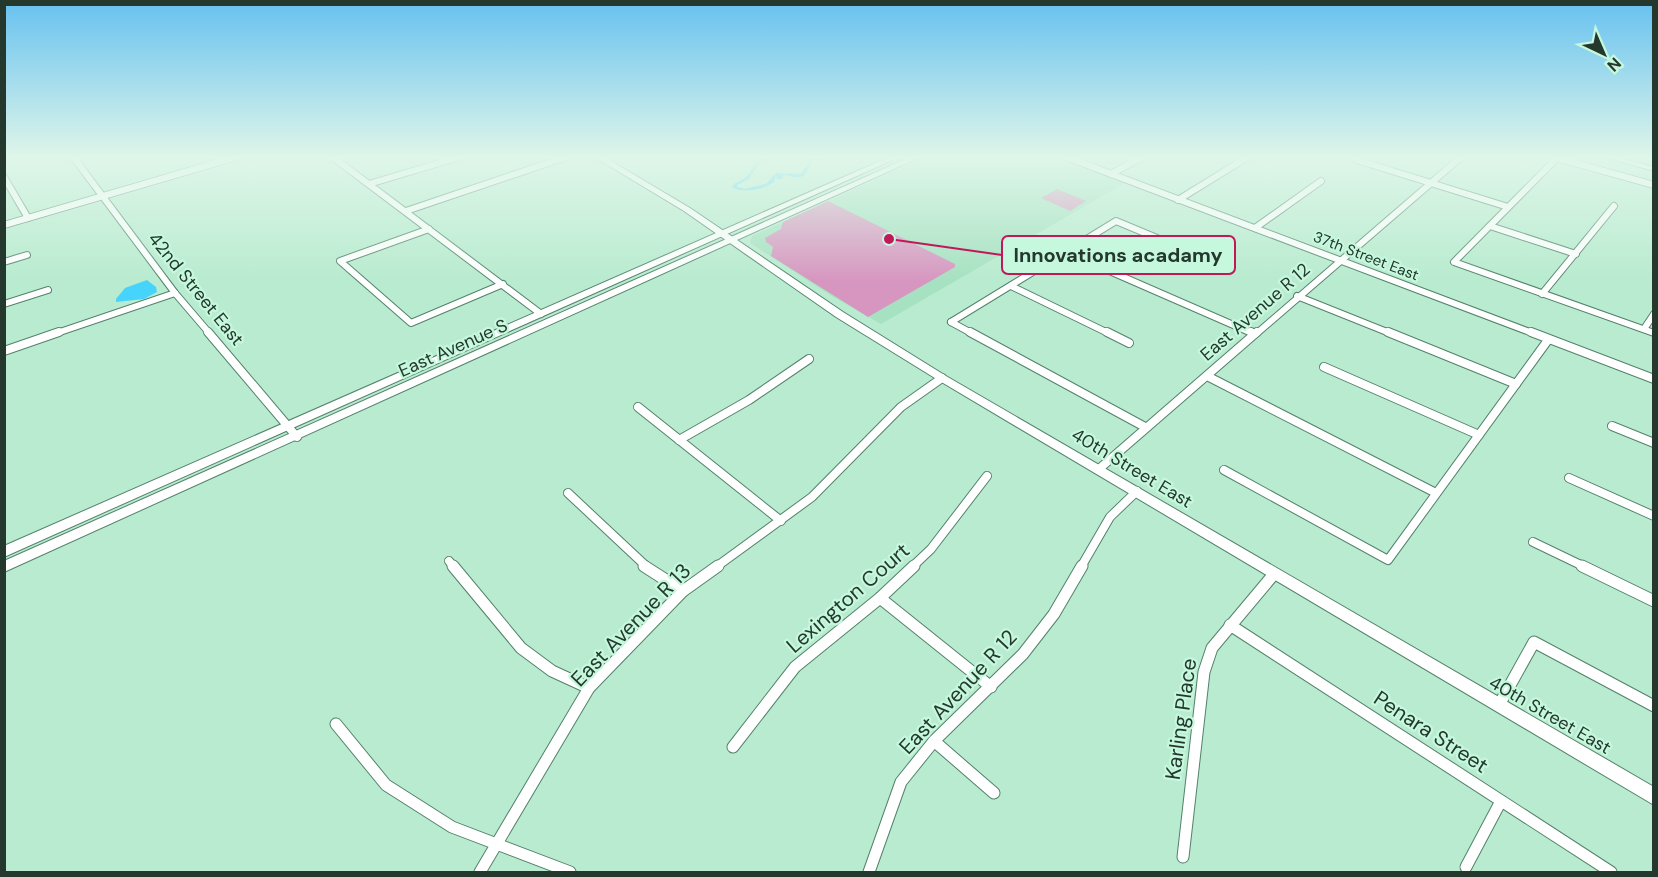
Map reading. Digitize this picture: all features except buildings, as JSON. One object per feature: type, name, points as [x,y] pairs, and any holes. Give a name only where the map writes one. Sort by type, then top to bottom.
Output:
[{"type":"main road","name":"40th Street East","points":[[669,199],[847,320],[942,378],[1653,797]]},
{"type":"main road","name":"East Avenue S","points":[[4,567],[297,437],[806,199]]},
{"type":"main road","name":"East Avenue S","points":[[4,552],[541,314],[817,199]]},
{"type":"street","points":[[17,199],[28,218]]},
{"type":"street","points":[[4,225],[95,199]]},
{"type":"street","name":"42nd Street East","points":[[107,199],[176,293],[297,437]]},
{"type":"street","points":[[389,199],[541,314]]},
{"type":"street","points":[[406,211],[442,199]]},
{"type":"street","points":[[1255,228],[1296,199]]},
{"type":"street","name":"East Avenue R 12","points":[[1098,469],[1412,199]]},
{"type":"street","points":[[1482,199],[1508,207]]},
{"type":"street","points":[[1516,199],[1454,262],[1653,333]]},
{"type":"street","name":"37th Street East","points":[[1178,200],[1653,380]]},
{"type":"street","points":[[1542,294],[1614,206]]},
{"type":"street","points":[[951,322],[1116,221],[1229,268]]},
{"type":"street","points":[[1490,226],[1576,254]]},
{"type":"street","points":[[429,229],[340,261],[411,323],[503,284]]},
{"type":"street","points":[[1066,252],[1254,334]]},
{"type":"street","points":[[4,262],[27,255]]},
{"type":"street","points":[[1011,286],[1128,343]]},
{"type":"street","points":[[4,304],[48,290]]},
{"type":"street","points":[[4,351],[176,293]]},
{"type":"street","points":[[1297,296],[1515,384]]},
{"type":"street","points":[[1644,329],[1653,314]]},
{"type":"street","points":[[951,322],[1145,427]]},
{"type":"street","points":[[1224,470],[1388,560],[1548,340]]},
{"type":"street","points":[[679,440],[749,400],[809,359]]},
{"type":"street","points":[[1324,367],[1479,435]]},
{"type":"street","points":[[1207,376],[1436,493]]},
{"type":"street","name":"East Avenue R 13","points":[[480,873],[589,688],[683,591],[812,497],[901,407],[942,378]]},
{"type":"street","points":[[638,407],[781,520]]},
{"type":"street","points":[[1612,426],[1653,443]]},
{"type":"street","name":"Lexington Court","points":[[733,747],[795,667],[880,598],[931,549],[987,476]]},
{"type":"street","points":[[1569,478],[1653,516]]},
{"type":"street","name":"East Avenue R 12","points":[[869,873],[901,782],[934,741],[1023,654],[1054,614],[1110,517],[1137,491]]},
{"type":"street","points":[[568,493],[643,565],[683,591]]},
{"type":"street","points":[[1533,542],[1653,601]]},
{"type":"street","points":[[449,561],[521,648],[552,671],[589,688]]},
{"type":"street","name":"Karling Place","points":[[1183,857],[1204,672],[1212,648],[1274,574]]},
{"type":"street","points":[[880,598],[991,687]]},
{"type":"street","name":"Penara Street","points":[[1230,625],[1611,873]]},
{"type":"street","points":[[1499,705],[1534,642],[1653,706]]},
{"type":"street","points":[[336,724],[386,785],[452,827],[570,873]]},
{"type":"street","points":[[934,741],[994,792]]},
{"type":"street","points":[[1466,867],[1501,801]]},
{"type":"shaded area","points":[[833,199],[1097,199],[881,324],[832,296],[750,243],[752,236]]},
{"type":"shaded area","points":[[1043,199],[1081,199],[1086,201],[1070,211]]},
{"type":"shaded area","points":[[828,201],[955,264],[955,267],[868,317],[771,256],[773,247],[766,242],[765,238],[781,229],[783,222]]},
{"type":"water","points":[[147,280],[156,287],[157,292],[144,299],[116,302],[125,288]]},
{"type":"place","name":"Innovations acadamy","points":[[889,239]]}]
